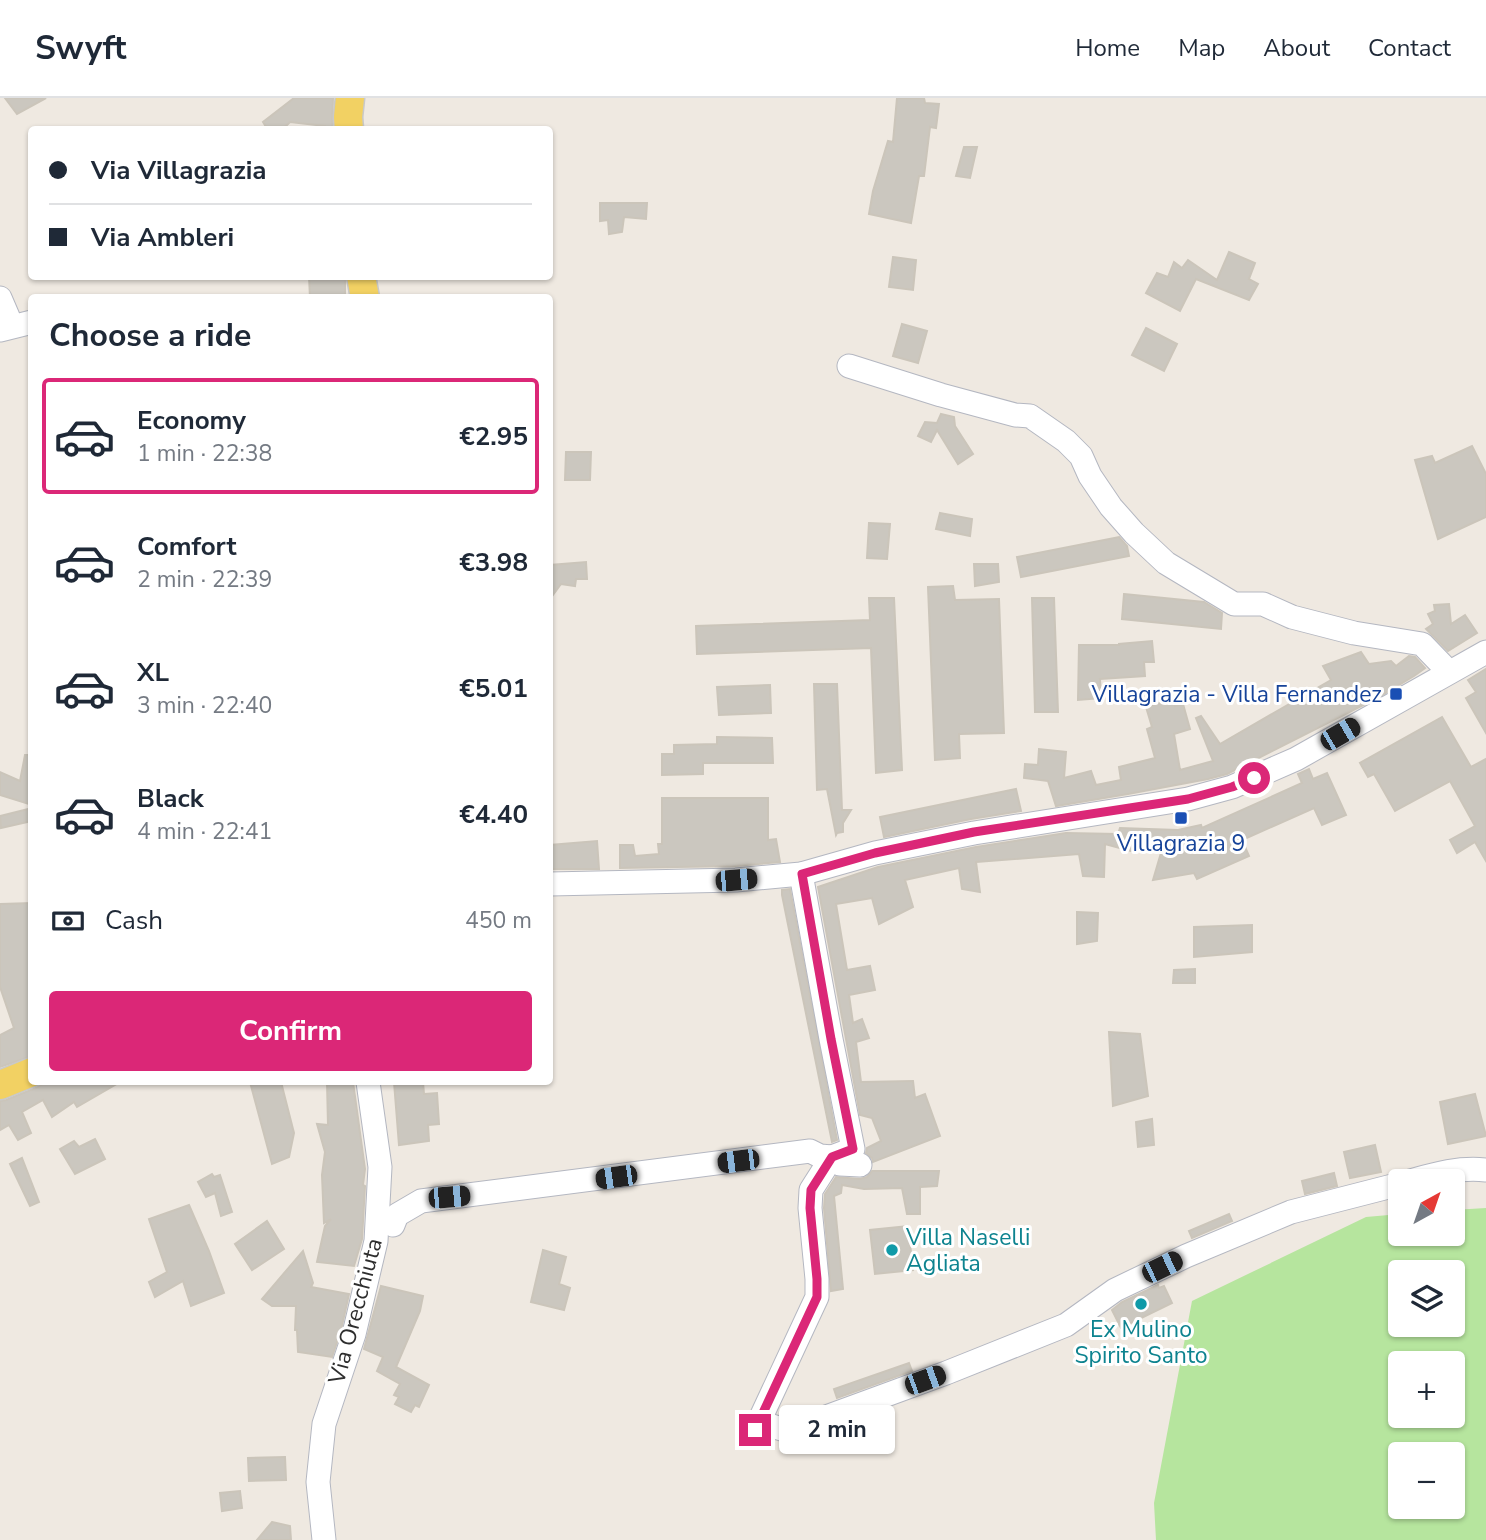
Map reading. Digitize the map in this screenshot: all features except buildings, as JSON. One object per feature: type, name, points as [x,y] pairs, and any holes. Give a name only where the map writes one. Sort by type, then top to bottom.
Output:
[{"type":"main road","points":[[349,126],[350,98]]},
{"type":"main road","points":[[0,1085],[28,1074]]},
{"type":"street","points":[[0,298],[14,326]]},
{"type":"street","points":[[849,366],[941,395],[1015,415],[1030,416],[1066,440],[1081,456],[1090,476],[1111,507],[1134,533],[1167,563],[1200,584],[1234,604],[1263,604],[1292,617],[1354,633],[1422,644],[1449,672]]},
{"type":"street","points":[[553,884],[736,880],[802,874],[875,853],[974,832],[1188,799],[1232,787],[1296,759],[1486,652]]},
{"type":"street","points":[[393,1225],[397,1215],[421,1201],[810,1151],[820,1156],[832,1157],[853,1149],[802,874]]},
{"type":"street","name":"Via Orecchiuta","points":[[324,1540],[318,1482],[324,1423],[354,1334],[376,1241],[380,1167],[368,1085]]},
{"type":"street","points":[[832,1157],[840,1164],[860,1165]]},
{"type":"street","points":[[832,1157],[811,1190],[817,1297],[757,1426],[788,1431],[946,1373],[1066,1325],[1115,1290],[1185,1256],[1292,1212],[1388,1187]]},
{"type":"street","points":[[1465,1170],[1486,1170]]},
{"type":"green space","points":[[1486,1208],[1486,1540],[1156,1540],[1154,1503],[1192,1301],[1366,1217],[1388,1215],[1388,1246],[1465,1246],[1465,1209]]},
{"type":"place","name":"Villagrazia - Villa Fernandez","points":[[1396,694]]},
{"type":"place","name":"Villagrazia 9","points":[[1181,818]]},
{"type":"place","name":"Villa Naselli Agliata","points":[[892,1250]]},
{"type":"place","name":"Ex Mulino Spirito Santo","points":[[1141,1304]]},
{"type":"route","points":[[755,1430],[817,1297],[811,1190],[832,1157],[853,1149],[802,874],[875,853],[974,832],[1188,799],[1254,778]]}]
